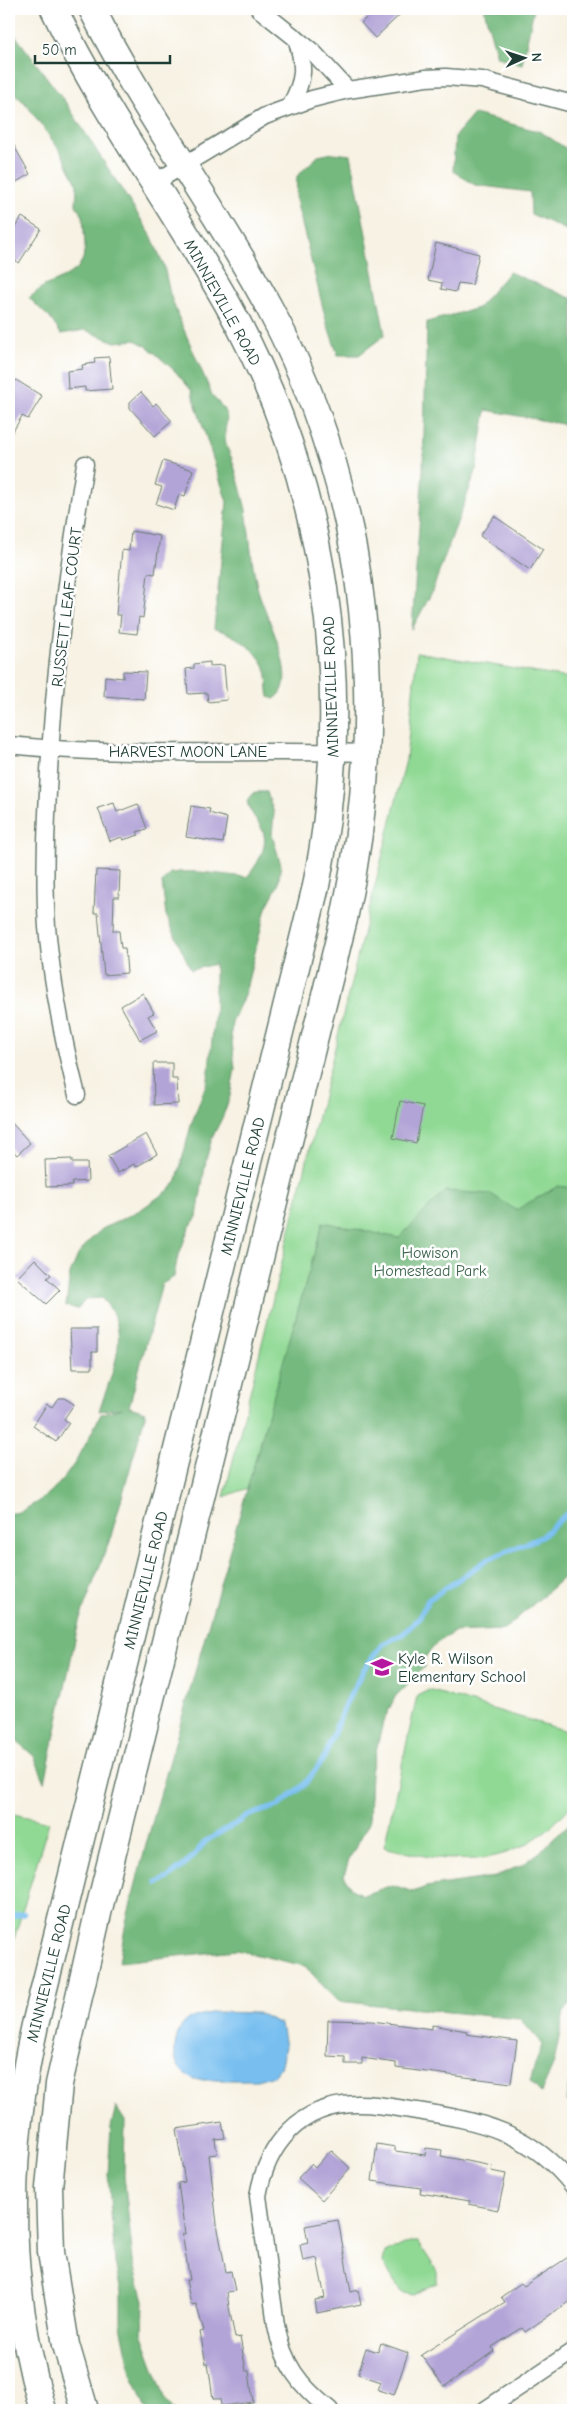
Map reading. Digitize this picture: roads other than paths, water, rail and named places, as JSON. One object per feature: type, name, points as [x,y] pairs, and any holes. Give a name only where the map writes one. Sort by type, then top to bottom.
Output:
[{"type":"main road","name":"MINNIEVILLE ROAD","points":[[43,2410],[23,2327],[15,2253],[15,2162],[24,2078],[35,2025],[140,1592],[316,886],[328,822],[333,752],[334,700],[326,602],[316,536],[294,455],[266,381],[242,332],[203,262],[87,72],[54,9]]},
{"type":"main road","points":[[85,2410],[63,2330],[51,2252],[49,2188],[53,2124],[59,2084],[97,1919],[344,919],[360,838],[368,753],[369,693],[364,622],[356,559],[333,464],[309,396],[283,333],[242,260],[92,9]]},
{"type":"street","points":[[259,9],[295,36],[348,90]]},
{"type":"street","points":[[290,106],[300,86],[303,67],[295,36]]},
{"type":"street","points":[[154,183],[247,126],[290,106],[348,90],[426,78],[446,77],[482,80],[573,104]]},
{"type":"street","name":"RUSSETT LEAF COURT","points":[[77,1095],[54,987],[47,926],[45,853],[50,750],[60,635],[85,464]]},
{"type":"street","name":"HARVEST MOON LANE","points":[[9,745],[50,750],[368,753]]},
{"type":"street","points":[[330,2410],[297,2380],[286,2362],[278,2341],[258,2196],[261,2176],[268,2160],[287,2131],[317,2112],[356,2104],[463,2118],[485,2123],[538,2151],[562,2170],[573,2186]]},
{"type":"street","points":[[485,2410],[573,2351]]},
{"type":"water","points":[[215,2012],[257,2013],[281,2024],[285,2047],[280,2068],[274,2075],[257,2080],[194,2080],[183,2072],[175,2057],[175,2044],[180,2030],[188,2020]]},
{"type":"waterway","points":[[157,1883],[168,1878],[188,1862],[206,1841],[250,1815],[278,1806],[304,1785],[323,1760],[345,1705],[364,1669],[383,1644],[403,1634],[419,1618],[428,1600],[487,1560],[541,1537],[573,1508]]},
{"type":"waterway","points":[[9,1916],[24,1914]]},
{"type":"place","name":"Kyle R. Wilson Elementary School","points":[[382,1667]]},
{"type":"park label","name":"Howison Homestead Park","points":[[430,1261]]}]
